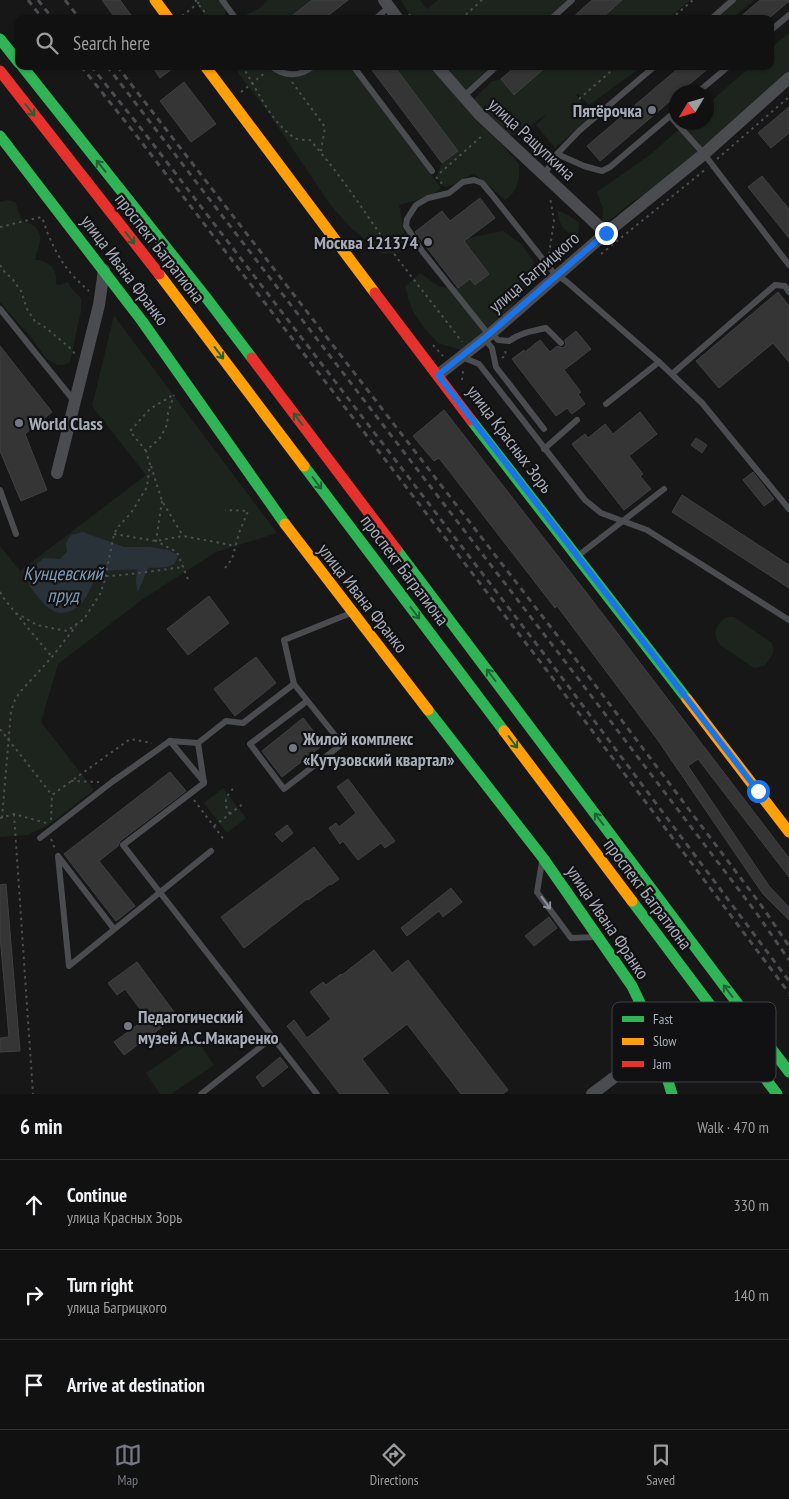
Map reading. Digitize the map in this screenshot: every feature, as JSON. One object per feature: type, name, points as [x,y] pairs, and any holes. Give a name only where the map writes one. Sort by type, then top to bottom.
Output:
[{"type":"main road","points":[[155,0],[166,15]]},
{"type":"main road","points":[[0,39],[15,58]]},
{"type":"main road","name":"проспект Багратиона","points":[[25,70],[208,300],[736,1002]]},
{"type":"main road","name":"улица Красных Зорь","points":[[208,70],[438,375],[789,832]]},
{"type":"main road","name":"проспект Багратиона","points":[[0,71],[190,314],[708,1002]]},
{"type":"main road","name":"улица Ивана Франко","points":[[0,136],[142,321],[265,498],[543,858],[632,986],[640,1002]]},
{"type":"main road","name":"проспект Багратиона","points":[[776,1055],[789,1072]]},
{"type":"main road","name":"улица Ивана Франко","points":[[668,1082],[672,1094]]},
{"type":"main road","name":"проспект Багратиона","points":[[768,1082],[777,1094]]},
{"type":"street","points":[[387,4],[395,15]]},
{"type":"street","name":"улица Ращупкина","points":[[440,70],[463,97],[492,126],[606,233]]},
{"type":"street","name":"улица Багрицкого","points":[[438,375],[463,351],[488,335],[606,233],[704,154],[789,78]]},
{"type":"street","points":[[57,473],[76,403],[99,304],[104,270]]},
{"type":"street","points":[[592,1094],[612,1079]]},
{"type":"lane","points":[[222,0],[233,15]]},
{"type":"lane","points":[[555,15],[572,0]]},
{"type":"lane","points":[[716,15],[733,0]]},
{"type":"lane","points":[[378,15],[387,4]]},
{"type":"lane","points":[[774,28],[789,15]]},
{"type":"lane","points":[[277,70],[286,74],[299,74],[306,70]]},
{"type":"lane","points":[[356,70],[434,174]]},
{"type":"lane","points":[[463,97],[493,70]]},
{"type":"lane","points":[[544,175],[557,154],[579,131],[650,70]]},
{"type":"lane","points":[[706,85],[724,70]]},
{"type":"lane","points":[[557,154],[584,166],[602,171],[610,167],[669,117]]},
{"type":"lane","points":[[683,130],[704,154],[789,265]]},
{"type":"lane","points":[[544,429],[496,367],[488,335],[422,251],[406,226],[407,219],[416,205],[428,198],[449,193],[463,182],[474,180],[482,183],[558,276],[659,362],[702,403],[789,509]]},
{"type":"lane","points":[[672,374],[775,284],[785,286],[789,292]]},
{"type":"lane","points":[[0,309],[76,403]]},
{"type":"lane","points":[[488,335],[498,340],[509,341],[516,336],[546,328],[560,343]]},
{"type":"lane","points":[[463,351],[479,364],[585,500],[601,513],[647,530],[789,620]]},
{"type":"lane","points":[[606,404],[659,362]]},
{"type":"lane","points":[[544,449],[577,420]]},
{"type":"lane","points":[[578,556],[664,489]]},
{"type":"lane","points":[[0,490],[16,534]]},
{"type":"lane","points":[[307,700],[250,744],[284,790],[342,744],[307,700],[294,684],[284,640],[352,612]]},
{"type":"lane","points":[[40,838],[161,745],[170,741],[198,743],[226,721],[243,724],[294,684]]},
{"type":"lane","points":[[170,741],[204,782]]},
{"type":"lane","points":[[198,743],[204,782]]},
{"type":"lane","points":[[204,782],[123,845],[317,1094]]},
{"type":"lane","points":[[114,930],[58,856],[69,966],[114,930],[211,852]]},
{"type":"lane","points":[[543,858],[537,892],[571,938],[599,937]]},
{"type":"lane","points":[[201,1094],[272,1037]]},
{"type":"path","points":[[195,0],[207,15]]},
{"type":"path","points":[[183,15],[202,0]]},
{"type":"path","points":[[465,15],[482,0]]},
{"type":"path","points":[[676,15],[693,0]]},
{"type":"path","points":[[245,70],[264,102],[283,127],[297,139],[310,140],[321,153],[366,212],[463,351]]},
{"type":"path","points":[[241,92],[268,70]]},
{"type":"path","points":[[579,99],[612,70]]},
{"type":"path","points":[[286,74],[325,127],[321,153]]},
{"type":"path","points":[[449,193],[434,174],[475,143],[492,126]]},
{"type":"path","points":[[548,260],[554,221],[549,193]]},
{"type":"path","points":[[0,227],[41,216],[58,258],[71,274],[90,291]]},
{"type":"path","points":[[0,265],[6,274],[12,277],[21,291],[27,309],[36,323],[41,324],[70,347],[77,357],[79,348]]},
{"type":"path","points":[[146,451],[160,438],[167,425],[168,413],[174,395],[150,409],[130,431],[146,451],[162,501],[183,536]]},
{"type":"path","points":[[16,613],[37,625],[66,630],[84,619],[100,594],[106,576],[114,534],[131,513],[147,487],[150,464]]},
{"type":"path","points":[[156,541],[162,501]]},
{"type":"path","points":[[225,510],[248,511],[232,559],[225,568]]},
{"type":"path","points":[[114,534],[156,541],[177,552],[189,582]]},
{"type":"path","points":[[156,541],[183,536],[236,546]]},
{"type":"path","points":[[106,576],[136,575],[184,567]]},
{"type":"path","points":[[0,592],[52,657]]},
{"type":"path","points":[[0,729],[10,742],[52,795],[50,824],[14,814],[1,818],[10,742],[11,711],[15,700],[78,623]]},
{"type":"path","points":[[52,795],[130,739],[161,745]]},
{"type":"path","points":[[71,781],[112,782]]},
{"type":"path","points":[[230,814],[226,808],[225,800],[226,796],[233,789]]},
{"type":"path","points":[[189,794],[226,841]]},
{"type":"path","points":[[214,826],[244,803]]},
{"type":"path","points":[[14,814],[33,1094]]},
{"type":"shaded area","points":[[195,0],[228,0],[225,15],[204,15]]},
{"type":"shaded area","points":[[268,0],[312,0],[294,15],[245,15],[260,8]]},
{"type":"shaded area","points":[[401,0],[420,0],[427,9],[438,0],[568,0],[554,15],[410,15]]},
{"type":"shaded area","points":[[622,0],[690,0],[673,15],[605,15]]},
{"type":"shaded area","points":[[726,0],[754,0],[736,15],[712,15]]},
{"type":"shaded area","points":[[789,33],[789,72],[657,188],[633,201],[608,222],[602,224],[603,209],[597,192],[651,154],[678,130],[714,130],[714,99],[746,70],[774,70],[774,46]]},
{"type":"shaded area","points":[[238,70],[286,70],[303,75],[314,70],[353,70],[441,188],[427,197],[399,205],[407,245],[401,252],[382,254],[349,226],[329,203],[266,109]]},
{"type":"shaded area","points":[[397,70],[437,70],[519,164],[519,175],[513,193],[505,200],[474,173],[455,184],[445,187],[436,177],[442,163],[458,150]]},
{"type":"shaded area","points":[[446,70],[491,70],[481,81],[466,90]]},
{"type":"shaded area","points":[[542,70],[636,70],[589,105],[578,94],[575,94],[593,115],[555,148],[536,125],[547,114],[532,124],[525,137],[508,134],[473,100],[491,82],[501,79],[514,94]]},
{"type":"shaded area","points":[[7,200],[15,202],[24,222],[33,225],[40,234],[40,242],[35,260],[49,264],[56,274],[56,284],[68,282],[81,298],[81,311],[70,362],[64,365],[57,365],[46,358],[30,336],[0,302],[0,202]]},
{"type":"shaded area","points":[[557,210],[579,223],[578,235],[565,230]]},
{"type":"shaded area","points":[[503,231],[521,244],[534,262],[528,284],[505,316],[464,351],[438,343],[425,329],[412,310],[405,287],[420,273],[440,287],[458,288],[470,279],[475,285],[489,274],[464,241],[468,238]]},
{"type":"shaded area","points":[[114,316],[277,533],[216,552],[143,599],[58,664],[41,722],[94,790],[50,824],[28,835],[0,837],[0,546],[20,571],[146,475],[92,406]]},
{"type":"shaded area","points":[[727,617],[734,617],[772,643],[773,653],[764,666],[754,668],[719,644],[716,629],[720,622]]},
{"type":"shaded area","points":[[223,788],[246,818],[227,833],[204,803]]},
{"type":"shaded area","points":[[196,1039],[214,1065],[171,1094],[160,1094],[146,1073]]},
{"type":"water","name":"Кунцевский пруд","points":[[83,532],[124,547],[150,547],[168,550],[177,554],[177,559],[175,563],[167,567],[148,568],[138,592],[136,583],[137,569],[102,572],[93,582],[82,603],[67,612],[56,612],[45,605],[34,591],[29,583],[30,575],[44,558],[60,559],[67,552],[66,543],[71,535]]},
{"type":"building","points":[[102,0],[120,0],[131,15],[113,15]]},
{"type":"building","points":[[312,0],[348,0],[329,15],[293,15]]},
{"type":"building","points":[[592,0],[622,0],[605,15],[575,15]]},
{"type":"building","points":[[760,0],[789,0],[773,15],[743,15]]},
{"type":"building","points":[[155,70],[171,70],[160,78]]},
{"type":"building","points":[[372,70],[397,70],[458,151],[442,163]]},
{"type":"building","points":[[511,70],[542,70],[514,95],[501,79]]},
{"type":"building","points":[[676,70],[706,70],[688,85],[669,85],[669,102],[600,161],[587,146]]},
{"type":"building","points":[[184,82],[216,124],[191,142],[160,101]]},
{"type":"building","points":[[789,107],[789,133],[771,148],[758,133]]},
{"type":"building","points":[[762,176],[789,209],[789,238],[748,187]]},
{"type":"building","points":[[480,198],[495,218],[464,241],[489,274],[475,285],[470,279],[458,288],[415,232],[442,211],[450,221]]},
{"type":"building","points":[[778,292],[789,306],[789,362],[773,343],[719,388],[696,361]]},
{"type":"building","points":[[576,331],[591,349],[564,370],[581,392],[578,394],[585,404],[572,414],[567,408],[556,416],[512,359],[524,350],[525,352],[540,340],[550,352],[557,346],[563,348],[566,345],[565,340]]},
{"type":"building","name":"World Class","points":[[0,346],[52,412],[25,434],[47,490],[21,501],[0,451]]},
{"type":"building","points":[[444,410],[789,858],[789,877],[698,759],[688,766],[769,886],[789,907],[789,920],[763,894],[657,739],[557,606],[555,608],[439,458],[434,461],[413,436]]},
{"type":"building","points":[[640,412],[657,434],[629,456],[643,474],[640,476],[651,489],[624,510],[572,444],[585,434],[588,438],[605,424],[613,434]]},
{"type":"building","points":[[696,438],[707,445],[702,453],[691,445]]},
{"type":"building","points":[[753,472],[774,499],[764,506],[743,480]]},
{"type":"building","points":[[682,495],[789,565],[789,588],[672,512]]},
{"type":"building","points":[[209,596],[229,623],[188,655],[167,629]]},
{"type":"building","points":[[256,657],[276,683],[235,716],[214,689]]},
{"type":"building","name":"Жилой комплекс «Кутузовский квартал»","points":[[303,718],[324,744],[282,777],[262,751]]},
{"type":"building","points":[[170,772],[186,791],[120,841],[118,846],[99,861],[135,906],[116,921],[64,854]]},
{"type":"building","points":[[348,779],[395,841],[385,848],[381,843],[358,860],[343,841],[340,844],[329,828],[336,823],[339,827],[356,813],[337,787]]},
{"type":"building","points":[[287,825],[293,833],[282,842],[275,834]]},
{"type":"building","points":[[314,847],[339,879],[307,899],[244,948],[221,917]]},
{"type":"building","points":[[6,884],[20,1051],[0,1052],[0,1038],[9,1037],[0,936],[0,885]]},
{"type":"building","points":[[451,888],[462,902],[443,917],[439,911],[407,936],[401,928]]},
{"type":"building","points":[[549,917],[557,928],[534,946],[525,936]]},
{"type":"building","points":[[374,950],[392,973],[408,960],[508,1090],[503,1094],[461,1094],[407,1024],[362,1059],[389,1094],[340,1094],[287,1026],[294,1020],[307,1038],[331,1019],[310,992],[323,982],[326,985],[342,975]]},
{"type":"building","points":[[137,962],[177,1016],[124,1055],[114,1042],[147,1018],[125,989],[117,995],[108,983]]},
{"type":"building","points":[[280,1057],[288,1067],[263,1087],[256,1077]]},
{"type":"railway","points":[[28,0],[40,15]]},
{"type":"railway","points":[[38,0],[50,15]]},
{"type":"railway","points":[[65,0],[77,15]]},
{"type":"railway","points":[[84,70],[545,668],[789,993]]},
{"type":"railway","points":[[94,70],[551,663],[789,981]]},
{"type":"railway","points":[[110,70],[570,668],[755,911],[789,960]]},
{"type":"railway","points":[[120,70],[577,661],[761,905],[789,946]]},
{"type":"traffic: fast","points":[[0,39],[15,58]]},
{"type":"traffic: fast","points":[[25,70],[252,358]]},
{"type":"traffic: fast","points":[[0,136],[142,321],[285,524]]},
{"type":"traffic: fast","points":[[471,420],[687,699]]},
{"type":"traffic: fast","points":[[304,466],[504,731]]},
{"type":"traffic: fast","points":[[396,549],[736,1002]]},
{"type":"traffic: fast","points":[[428,710],[543,858],[632,986],[640,1002]]},
{"type":"traffic: fast","points":[[632,901],[708,1002]]},
{"type":"traffic: fast","points":[[776,1055],[789,1072]]},
{"type":"traffic: fast","points":[[668,1082],[672,1094]]},
{"type":"traffic: fast","points":[[768,1082],[777,1094]]},
{"type":"traffic: slow","points":[[155,0],[166,15]]},
{"type":"traffic: slow","points":[[208,70],[375,293]]},
{"type":"traffic: slow","points":[[159,274],[304,466]]},
{"type":"traffic: slow","points":[[285,524],[428,710]]},
{"type":"traffic: slow","points":[[687,699],[789,832]]},
{"type":"traffic: slow","points":[[504,731],[632,901]]},
{"type":"traffic: jam","points":[[0,71],[159,274]]},
{"type":"traffic: jam","points":[[375,293],[471,420]]},
{"type":"traffic: jam","points":[[252,358],[396,549]]},
{"type":"place","name":"Пятёрочка","points":[[652,110]]},
{"type":"place","name":"Москва 121374","points":[[428,242]]},
{"type":"place","name":"World Class","points":[[19,423]]},
{"type":"place","name":"Жилой комплекс «Кутузовский квартал»","points":[[293,748]]},
{"type":"place","name":"Педагогический музей А.С.Макаренко","points":[[128,1026]]},
{"type":"route","points":[[606,233],[558,276],[438,375],[758,791]]}]
